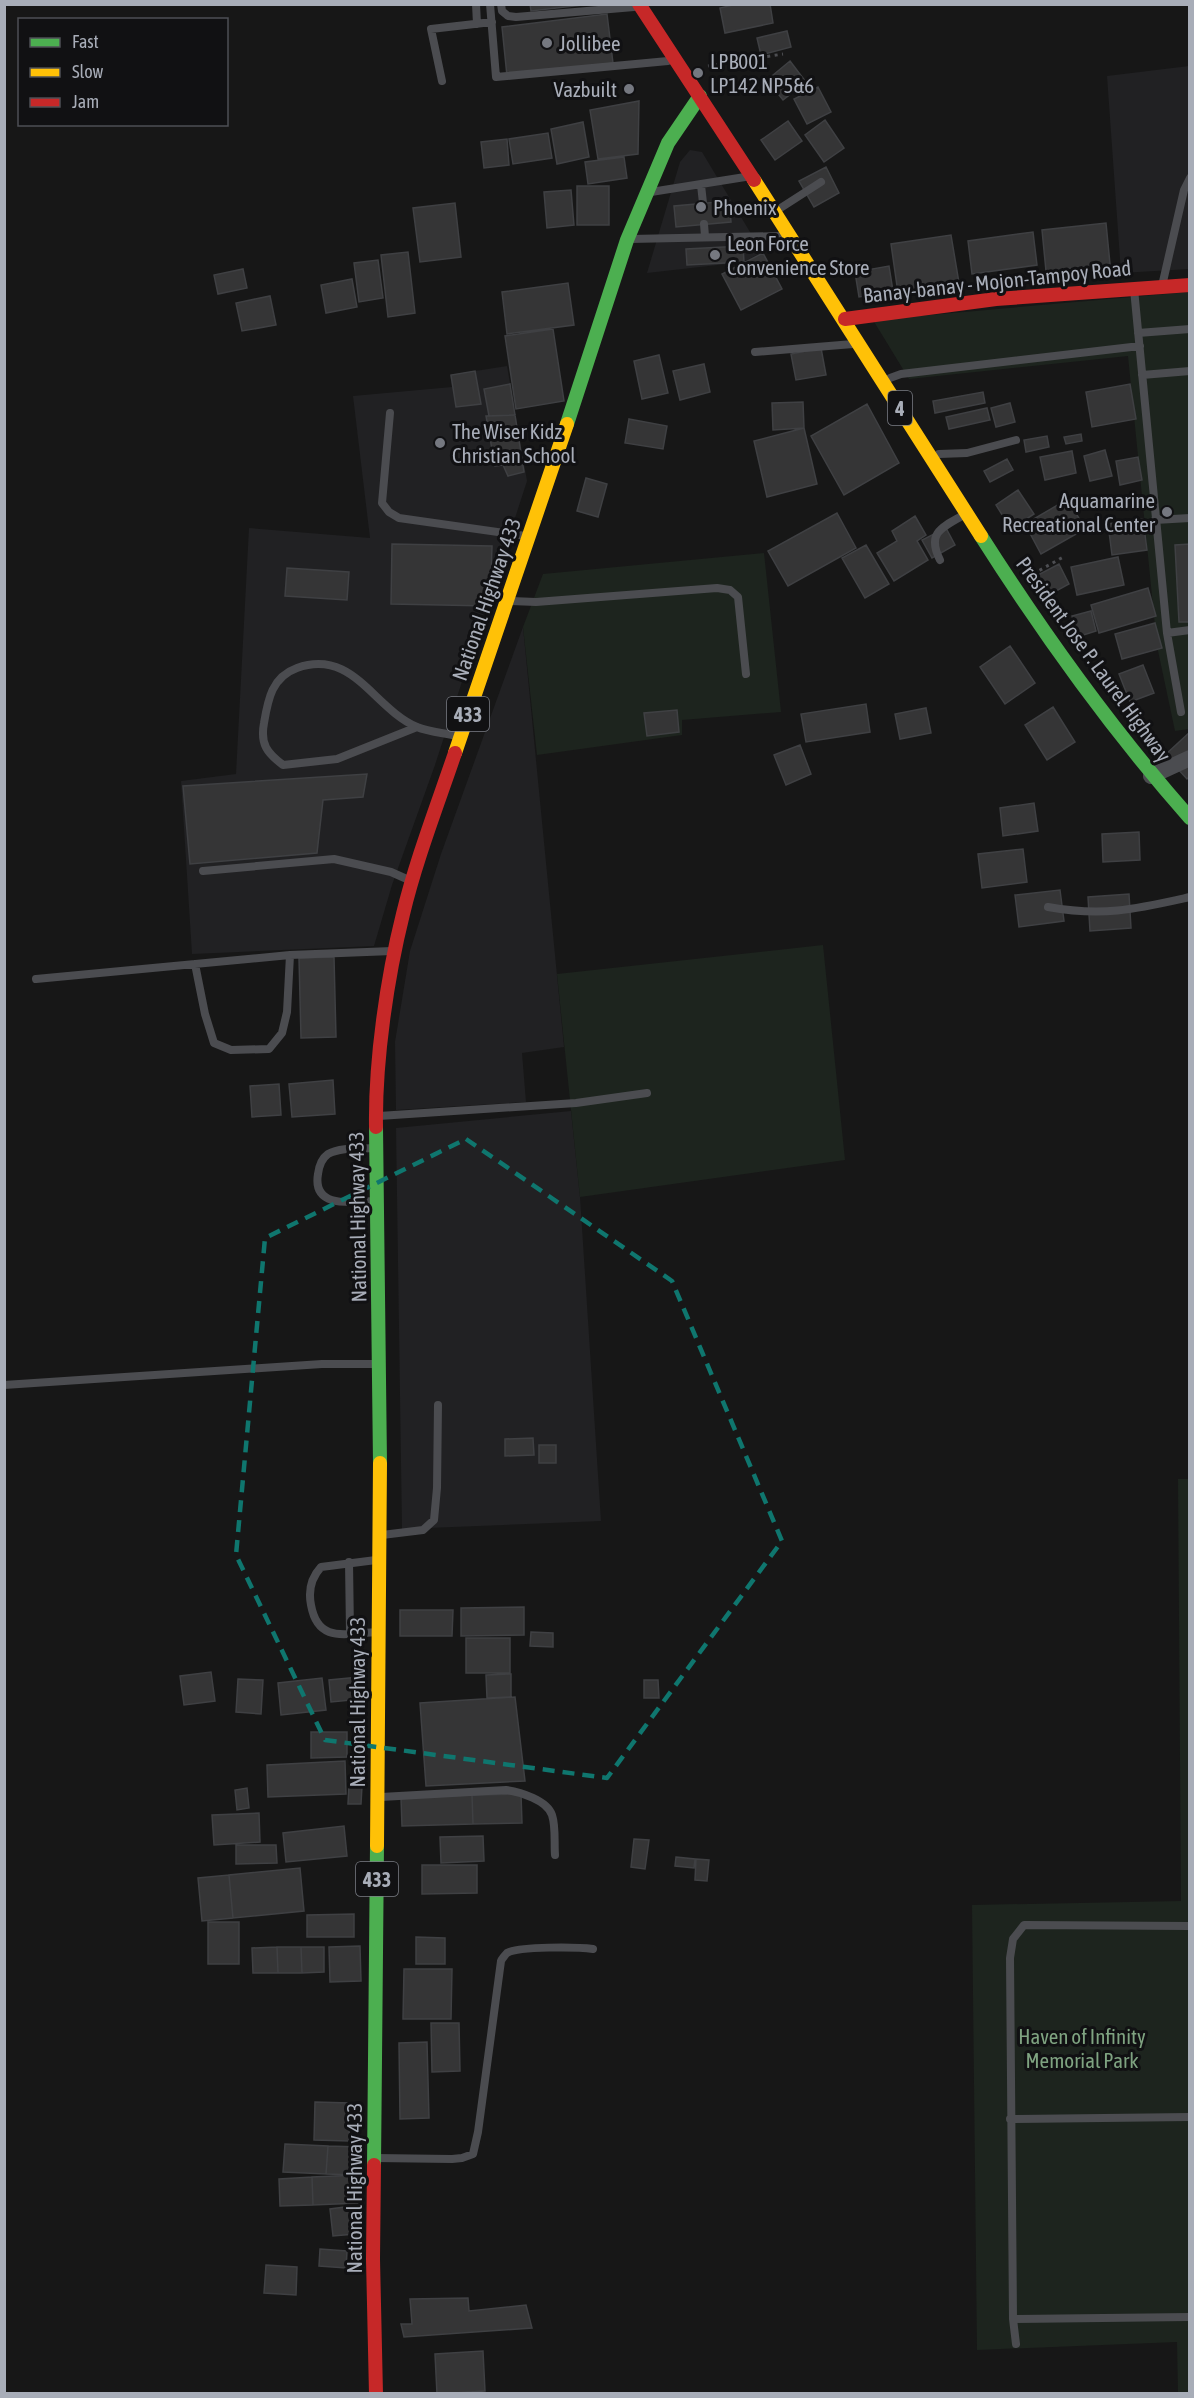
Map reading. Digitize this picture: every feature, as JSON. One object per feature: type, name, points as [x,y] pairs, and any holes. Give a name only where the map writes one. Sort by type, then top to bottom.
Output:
[{"type":"main road","name":"President Jose P. Laurel Highway","points":[[640,6],[776,211],[1013,585],[1104,717],[1151,776],[1190,818]]},
{"type":"main road","name":"National Highway 433","points":[[376,2394],[373,2259],[380,1364],[376,1116],[379,1056],[395,950],[412,882],[530,536],[627,240],[668,144],[700,96]]},
{"type":"main road","name":"Banay-banay - Mojon-Tampoy Road","points":[[845,319],[996,299],[1190,285]]},
{"type":"street","points":[[1151,776],[1190,758]]},
{"type":"lane","points":[[476,4],[477,24]]},
{"type":"lane","points":[[490,4],[496,77],[640,65],[679,65]]},
{"type":"lane","points":[[501,4],[502,11],[508,16],[516,17],[640,6]]},
{"type":"lane","points":[[442,81],[431,30],[492,22]]},
{"type":"lane","points":[[646,193],[751,176]]},
{"type":"lane","points":[[1162,286],[1184,190],[1190,178]]},
{"type":"lane","points":[[776,211],[821,182]]},
{"type":"lane","points":[[701,185],[703,203]]},
{"type":"lane","points":[[704,224],[705,236]]},
{"type":"lane","points":[[627,240],[705,236],[790,236]]},
{"type":"lane","points":[[1134,288],[1167,633],[1181,712]]},
{"type":"lane","points":[[1138,333],[1190,329]]},
{"type":"lane","points":[[755,352],[859,344]]},
{"type":"lane","points":[[884,381],[901,374],[1140,346]]},
{"type":"lane","points":[[1142,375],[1190,372]]},
{"type":"lane","points":[[390,413],[382,503],[389,512],[399,518],[530,536]]},
{"type":"lane","points":[[929,455],[967,453],[1016,440]]},
{"type":"lane","points":[[940,560],[935,550],[936,536],[941,528],[967,513]]},
{"type":"lane","points":[[1155,520],[1190,518]]},
{"type":"lane","points":[[508,601],[536,602],[717,588],[730,590],[738,597],[746,674]]},
{"type":"lane","points":[[1167,633],[1190,630]]},
{"type":"lane","points":[[417,727],[337,759],[283,765],[267,753],[262,733],[269,693],[286,672],[306,665],[332,664],[350,673],[392,710],[417,727],[461,737]]},
{"type":"lane","points":[[203,871],[334,859],[391,872],[412,882]]},
{"type":"lane","points":[[1048,907],[1098,913],[1134,909],[1190,897]]},
{"type":"lane","points":[[36,979],[290,956],[395,950]]},
{"type":"lane","points":[[195,964],[205,1014],[214,1043],[231,1050],[269,1049],[282,1033],[287,1012],[290,956]]},
{"type":"lane","points":[[376,1116],[576,1103],[647,1093]]},
{"type":"lane","points":[[376,1148],[340,1150],[327,1155],[319,1165],[317,1179],[321,1193],[330,1200],[343,1203],[377,1200]]},
{"type":"lane","points":[[4,1385],[322,1364],[380,1364]]},
{"type":"lane","points":[[379,1536],[423,1530],[434,1520],[437,1488],[438,1406]]},
{"type":"lane","points":[[378,1560],[321,1567],[312,1577],[309,1597],[313,1620],[320,1629],[332,1634],[378,1632]]},
{"type":"lane","points":[[350,1563],[350,1632]]},
{"type":"lane","points":[[378,1798],[506,1790],[521,1792],[544,1805],[552,1814],[555,1855]]},
{"type":"lane","points":[[1016,2344],[1013,2319],[1010,2118],[1010,1958],[1013,1939],[1024,1925],[1190,1926]]},
{"type":"lane","points":[[375,2158],[462,2158],[473,2154],[501,1961],[506,1953],[519,1950],[577,1947],[593,1949]]},
{"type":"lane","points":[[1010,2118],[1190,2117]]},
{"type":"lane","points":[[1013,2319],[1190,2317]]},
{"type":"path","points":[[679,65],[783,54]]},
{"type":"path","points":[[1013,585],[1065,556]]},
{"type":"highlighted area","points":[[466,1139],[672,1281],[782,1541],[607,1778],[325,1740],[236,1555],[265,1238]]},
{"type":"shaded area","points":[[1189,66],[1189,269],[1121,273],[1107,76]]},
{"type":"shaded area","name":"Phoenix","points":[[690,150],[702,152],[762,252],[744,262],[647,273],[680,162]]},
{"type":"shaded area","points":[[507,366],[527,481],[435,765],[392,885],[374,946],[192,954],[181,781],[236,774],[249,528],[370,538],[353,396],[452,387],[450,375]]},
{"type":"shaded area","points":[[523,627],[564,1047],[522,1053],[526,1102],[396,1110],[395,1042],[410,951],[441,854]]},
{"type":"shaded area","points":[[571,1111],[580,1197],[601,1521],[402,1529],[396,1128]]},
{"type":"green space","name":"Aquamarine Recreational Center","points":[[1189,292],[1189,729],[1175,731],[1157,646],[1128,356],[909,379],[873,320]]},
{"type":"green space","points":[[764,553],[781,712],[682,720],[682,735],[537,755],[523,627],[543,574]]},
{"type":"green space","points":[[823,945],[845,1160],[580,1197],[557,974]]},
{"type":"green space","name":"Haven of Infinity Memorial Park","points":[[1178,1479],[1189,1479],[1189,2393],[1178,2393],[1177,2342],[977,2350],[972,1905],[1181,1901]]},
{"type":"building","points":[[530,4],[582,4],[582,5],[531,11]]},
{"type":"building","points":[[737,4],[770,4],[773,23],[725,33],[720,8]]},
{"type":"building","points":[[607,14],[613,63],[507,76],[502,27]]},
{"type":"building","points":[[787,31],[791,47],[761,55],[757,38]]},
{"type":"building","points":[[790,61],[806,82],[783,100],[767,80]]},
{"type":"building","points":[[818,87],[831,112],[807,124],[794,99]]},
{"type":"building","points":[[639,101],[638,154],[598,159],[590,110]]},
{"type":"building","points":[[825,120],[844,148],[824,162],[805,135]]},
{"type":"building","points":[[788,121],[802,141],[775,160],[761,140]]},
{"type":"building","points":[[583,122],[589,157],[557,164],[551,129]]},
{"type":"building","points":[[548,133],[552,158],[513,164],[509,139]]},
{"type":"building","points":[[507,139],[509,165],[484,168],[481,142]]},
{"type":"building","points":[[624,157],[627,178],[588,184],[585,162]]},
{"type":"building","points":[[826,167],[839,193],[814,207],[799,181]]},
{"type":"building","points":[[577,186],[609,186],[609,225],[577,225]]},
{"type":"building","points":[[571,190],[574,225],[547,228],[544,192]]},
{"type":"building","points":[[729,201],[731,222],[676,227],[674,206]]},
{"type":"building","points":[[455,203],[461,257],[420,262],[413,208]]},
{"type":"building","points":[[1106,223],[1110,264],[1046,271],[1042,230]]},
{"type":"building","points":[[1033,232],[1037,265],[972,274],[968,241]]},
{"type":"building","points":[[951,235],[959,283],[898,293],[891,244]]},
{"type":"building","name":"Leon Force Convenience Store","points":[[743,246],[744,262],[687,265],[686,249]]},
{"type":"building","points":[[408,252],[415,313],[388,317],[381,255]]},
{"type":"building","points":[[763,253],[782,289],[741,310],[722,274]]},
{"type":"building","points":[[378,260],[383,298],[359,302],[354,263]]},
{"type":"building","points":[[889,266],[893,291],[859,297],[855,272]]},
{"type":"building","points":[[243,269],[247,288],[218,294],[214,275]]},
{"type":"building","points":[[352,279],[357,307],[326,313],[321,285]]},
{"type":"building","points":[[568,283],[574,325],[507,334],[502,292]]},
{"type":"building","points":[[270,296],[276,325],[242,331],[236,303]]},
{"type":"building","points":[[553,329],[564,401],[516,409],[505,336]]},
{"type":"building","points":[[821,348],[826,375],[796,380],[791,354]]},
{"type":"building","points":[[659,355],[668,393],[642,399],[634,361]]},
{"type":"building","points":[[704,364],[710,392],[680,400],[673,371]]},
{"type":"building","points":[[475,371],[481,404],[456,407],[451,375]]},
{"type":"building","points":[[510,384],[515,415],[489,416],[484,389]]},
{"type":"building","points":[[1130,384],[1136,419],[1092,427],[1086,392]]},
{"type":"building","points":[[983,392],[985,403],[935,413],[933,401]]},
{"type":"building","points":[[803,402],[804,428],[773,430],[772,403]]},
{"type":"building","points":[[1010,403],[1015,422],[996,427],[991,408]]},
{"type":"building","points":[[867,404],[899,463],[844,495],[811,436]]},
{"type":"building","points":[[987,408],[990,420],[949,429],[946,417]]},
{"type":"building","points":[[515,415],[524,472],[508,476],[503,465],[495,466],[486,416]]},
{"type":"building","points":[[629,419],[667,426],[663,449],[625,443]]},
{"type":"building","points":[[804,428],[817,484],[767,497],[754,441]]},
{"type":"building","points":[[1081,434],[1082,441],[1066,444],[1064,437]]},
{"type":"building","points":[[1047,436],[1049,447],[1026,452],[1024,440]]},
{"type":"building","points":[[1105,450],[1112,476],[1090,481],[1084,456]]},
{"type":"building","points":[[1072,451],[1076,473],[1045,480],[1040,457]]},
{"type":"building","points":[[1138,457],[1142,480],[1120,485],[1116,461]]},
{"type":"building","points":[[1007,459],[1013,470],[990,482],[984,471]]},
{"type":"building","points":[[586,478],[607,484],[598,517],[577,511]]},
{"type":"building","points":[[1018,490],[1034,514],[1011,529],[996,505]]},
{"type":"building","points":[[1068,499],[1085,529],[1041,554],[1025,524]]},
{"type":"building","points":[[837,513],[856,548],[788,586],[768,551]]},
{"type":"building","points":[[915,516],[926,535],[917,541],[928,560],[894,581],[877,553],[897,541],[892,531]]},
{"type":"building","points":[[1143,519],[1147,550],[1112,555],[1108,524]]},
{"type":"building","points":[[946,528],[955,545],[932,558],[922,540]]},
{"type":"building","points":[[392,544],[492,546],[490,606],[391,604]]},
{"type":"building","points":[[1190,544],[1190,622],[1179,622],[1175,545]]},
{"type":"building","points":[[866,545],[889,584],[865,598],[842,558]]},
{"type":"building","points":[[1118,557],[1124,585],[1077,595],[1071,567]]},
{"type":"building","points":[[1059,564],[1069,584],[1047,596],[1036,576]]},
{"type":"building","points":[[287,568],[349,572],[347,600],[285,596]]},
{"type":"building","points":[[1148,588],[1156,616],[1099,633],[1091,605]]},
{"type":"building","points":[[1091,611],[1096,631],[1077,637],[1072,616]]},
{"type":"building","points":[[1155,623],[1162,648],[1122,659],[1115,634]]},
{"type":"building","points":[[1010,646],[1035,683],[1005,704],[980,667]]},
{"type":"building","points":[[1143,665],[1154,693],[1130,702],[1119,674]]},
{"type":"building","points":[[866,704],[870,732],[806,742],[801,714]]},
{"type":"building","points":[[1053,707],[1075,742],[1047,760],[1025,725]]},
{"type":"building","points":[[926,708],[931,733],[900,739],[895,714]]},
{"type":"building","points":[[677,710],[679,732],[647,736],[644,713]]},
{"type":"building","points":[[1190,732],[1190,776],[1187,779],[1165,755]]},
{"type":"building","points":[[800,745],[811,774],[786,785],[774,755]]},
{"type":"building","points":[[367,774],[363,797],[323,800],[317,853],[190,864],[183,786]]},
{"type":"building","points":[[1034,803],[1038,831],[1003,836],[1000,808]]},
{"type":"building","points":[[1139,832],[1140,860],[1103,862],[1102,834]]},
{"type":"building","points":[[1023,849],[1027,882],[982,888],[978,854]]},
{"type":"building","points":[[1060,890],[1064,921],[1019,927],[1015,895]]},
{"type":"building","points":[[1129,894],[1131,928],[1090,931],[1088,897]]},
{"type":"building","points":[[334,957],[336,1037],[301,1038],[299,958]]},
{"type":"building","points":[[333,1080],[335,1114],[292,1117],[289,1084]]},
{"type":"building","points":[[279,1084],[281,1115],[252,1117],[250,1086]]},
{"type":"building","points":[[533,1438],[534,1455],[505,1456],[505,1439]]},
{"type":"building","points":[[539,1445],[556,1445],[556,1463],[539,1463]]},
{"type":"building","points":[[524,1607],[524,1635],[461,1636],[461,1608]]},
{"type":"building","points":[[400,1610],[453,1610],[452,1636],[400,1636]]},
{"type":"building","points":[[531,1632],[553,1633],[553,1647],[530,1646]]},
{"type":"building","points":[[466,1638],[510,1638],[510,1673],[466,1673]]},
{"type":"building","points":[[211,1672],[215,1701],[184,1705],[180,1676]]},
{"type":"building","points":[[511,1674],[511,1697],[487,1698],[486,1675]]},
{"type":"building","points":[[359,1677],[361,1699],[331,1702],[329,1680]]},
{"type":"building","points":[[322,1678],[326,1710],[281,1715],[278,1683]]},
{"type":"building","points":[[238,1679],[263,1680],[261,1714],[236,1712]]},
{"type":"building","points":[[644,1680],[658,1680],[659,1698],[644,1698]]},
{"type":"building","points":[[515,1697],[525,1781],[426,1786],[420,1703]]},
{"type":"building","points":[[311,1732],[347,1732],[347,1757],[311,1758]]},
{"type":"building","points":[[345,1761],[346,1794],[268,1797],[267,1765]]},
{"type":"building","points":[[349,1785],[362,1786],[361,1804],[348,1804]]},
{"type":"building","points":[[247,1788],[249,1808],[237,1810],[235,1790]]},
{"type":"building","points":[[521,1794],[522,1823],[473,1824],[472,1795]]},
{"type":"building","points":[[472,1795],[473,1824],[402,1826],[401,1798]]},
{"type":"building","points":[[259,1813],[260,1842],[214,1845],[212,1815]]},
{"type":"building","points":[[344,1826],[347,1856],[286,1862],[283,1833]]},
{"type":"building","points":[[483,1836],[484,1861],[441,1863],[440,1837]]},
{"type":"building","points":[[634,1839],[649,1840],[645,1869],[631,1867]]},
{"type":"building","points":[[236,1845],[276,1845],[277,1863],[236,1864]]},
{"type":"building","points":[[676,1857],[695,1859],[694,1868],[675,1866]]},
{"type":"building","points":[[696,1859],[709,1860],[707,1881],[695,1880]]},
{"type":"building","points":[[422,1865],[477,1865],[477,1893],[422,1894]]},
{"type":"building","points":[[300,1868],[304,1911],[233,1918],[229,1875]]},
{"type":"building","points":[[229,1875],[233,1918],[202,1921],[198,1878]]},
{"type":"building","points":[[354,1914],[354,1937],[307,1937],[307,1915]]},
{"type":"building","points":[[208,1922],[239,1922],[239,1964],[208,1964]]},
{"type":"building","points":[[416,1937],[445,1938],[445,1964],[416,1964]]},
{"type":"building","points":[[360,1946],[361,1981],[330,1982],[329,1947]]},
{"type":"building","points":[[277,1947],[278,1973],[253,1973],[252,1948]]},
{"type":"building","points":[[277,1947],[301,1947],[302,1973],[278,1973]]},
{"type":"building","points":[[301,1947],[324,1947],[324,1972],[302,1973]]},
{"type":"building","points":[[404,1969],[452,1969],[451,2019],[403,2019]]},
{"type":"building","points":[[431,2023],[459,2023],[460,2071],[432,2072]]},
{"type":"building","points":[[427,2042],[429,2118],[400,2119],[399,2043]]},
{"type":"building","points":[[315,2102],[350,2103],[349,2141],[314,2140]]},
{"type":"building","points":[[285,2144],[328,2146],[326,2174],[283,2172]]},
{"type":"building","points":[[328,2146],[359,2147],[358,2175],[326,2174]]},
{"type":"building","points":[[358,2175],[359,2203],[313,2205],[312,2177]]},
{"type":"building","points":[[312,2177],[313,2205],[280,2206],[279,2179]]},
{"type":"building","points":[[352,2206],[355,2234],[333,2236],[330,2209]]},
{"type":"building","points":[[320,2249],[347,2251],[346,2268],[319,2266]]},
{"type":"building","points":[[266,2265],[297,2267],[296,2295],[264,2293]]},
{"type":"building","points":[[468,2298],[469,2311],[526,2305],[532,2328],[404,2337],[401,2324],[412,2324],[410,2299]]},
{"type":"building","points":[[483,2351],[485,2391],[437,2394],[435,2354]]},
{"type":"traffic: fast","points":[[567,424],[627,240],[668,143],[700,96]]},
{"type":"traffic: fast","points":[[981,536],[1080,681],[1133,751],[1190,818]]},
{"type":"traffic: fast","points":[[376,1127],[380,1463]]},
{"type":"traffic: fast","points":[[374,2165],[377,1846]]},
{"type":"traffic: slow","points":[[754,180],[981,536]]},
{"type":"traffic: slow","points":[[455,753],[567,424]]},
{"type":"traffic: slow","points":[[377,1846],[380,1463]]},
{"type":"traffic: jam","points":[[639,4],[754,180]]},
{"type":"traffic: jam","points":[[845,319],[996,299],[1190,285]]},
{"type":"traffic: jam","points":[[376,1127],[380,1047],[397,939],[414,874],[455,753]]},
{"type":"traffic: jam","points":[[374,2165],[373,2259],[376,2394]]},
{"type":"place","name":"Jollibee","points":[[547,43]]},
{"type":"place","name":"LPB001 LP142 NP5&6","points":[[698,73]]},
{"type":"place","name":"Vazbuilt","points":[[629,89]]},
{"type":"place","name":"Phoenix","points":[[701,207]]},
{"type":"place","name":"Leon Force Convenience Store","points":[[715,255]]},
{"type":"place","name":"The Wiser Kidz Christian School","points":[[440,443]]},
{"type":"place","name":"Aquamarine Recreational Center","points":[[1167,512]]}]
